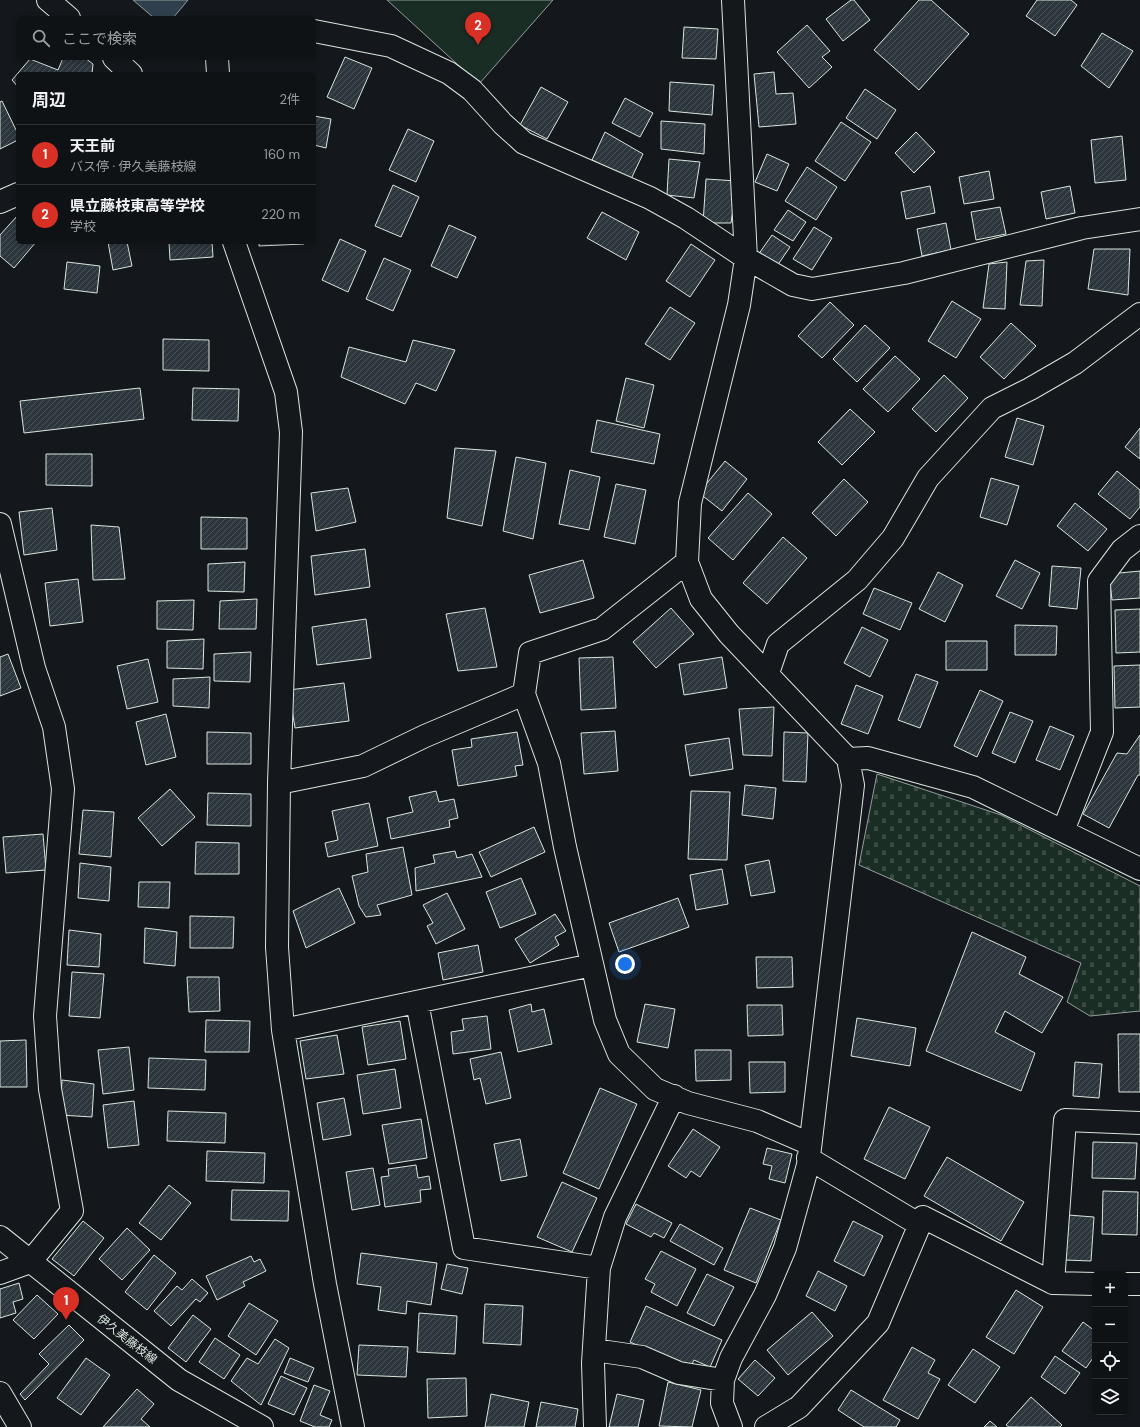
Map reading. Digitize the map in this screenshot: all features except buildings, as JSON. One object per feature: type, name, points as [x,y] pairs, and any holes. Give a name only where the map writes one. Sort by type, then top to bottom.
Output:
[{"type":"street","points":[[48,0],[67,16]]},
{"type":"street","points":[[731,1427],[722,1403],[723,1380],[731,1358],[765,1295],[785,1248],[809,1151],[853,785],[848,759],[768,673],[729,634],[701,598],[687,562],[690,503],[739,305],[746,258],[733,0]]},
{"type":"street","points":[[316,31],[391,46],[449,73],[472,90],[503,124],[524,143],[650,198],[686,218],[746,258],[793,285],[812,289],[904,273],[1082,228],[1140,219]]},
{"type":"street","points":[[116,60],[129,72]]},
{"type":"street","points":[[217,60],[218,72]]},
{"type":"street","points":[[0,202],[16,195]]},
{"type":"street","points":[[235,244],[286,392],[291,432],[279,783],[277,946],[283,1030],[325,1284],[353,1427]]},
{"type":"street","points":[[768,673],[778,644],[857,580],[894,538],[928,478],[992,408],[1030,390],[1075,363],[1140,314]]},
{"type":"street","points":[[0,524],[34,668],[54,727],[63,789],[46,1016],[50,1088],[72,1211],[30,1262],[0,1273]]},
{"type":"street","points":[[1063,831],[1102,732],[1098,581],[1122,550],[1140,536]]},
{"type":"street","points":[[687,562],[602,629],[530,653],[524,694],[549,763],[565,847],[604,1020],[619,1054],[655,1089],[688,1103],[757,1122],[809,1151],[920,1225]]},
{"type":"street","points":[[279,783],[363,766],[425,736],[524,694]]},
{"type":"street","points":[[848,759],[868,758],[973,787],[1140,869]]},
{"type":"street","points":[[283,1030],[592,965]]},
{"type":"street","points":[[417,1002],[464,1248],[600,1268]]},
{"type":"street","points":[[595,1427],[594,1350],[600,1268],[615,1217],[674,1096]]},
{"type":"street","points":[[1053,1283],[1065,1120],[1140,1123]]},
{"type":"street","points":[[766,1427],[798,1407],[878,1323],[923,1217],[1053,1283],[1092,1284]]},
{"type":"street","name":"伊久美藤枝線","points":[[0,1237],[179,1380],[262,1427]]},
{"type":"street","points":[[1128,1284],[1140,1284]]},
{"type":"street","points":[[594,1350],[642,1357],[679,1373],[723,1380]]},
{"type":"street","points":[[0,1393],[20,1427]]},
{"type":"green space","points":[[387,0],[553,0],[479,84]]},
{"type":"green space","points":[[877,774],[1001,815],[1140,886],[1140,1011],[1090,1016],[1067,1002],[1081,963],[859,865]]},
{"type":"water","points":[[133,0],[188,0],[175,16],[152,16]]},
{"type":"place","name":"県立藤枝東高等学校","points":[[478,45]]},
{"type":"place","name":"天王前","points":[[66,1320]]}]
